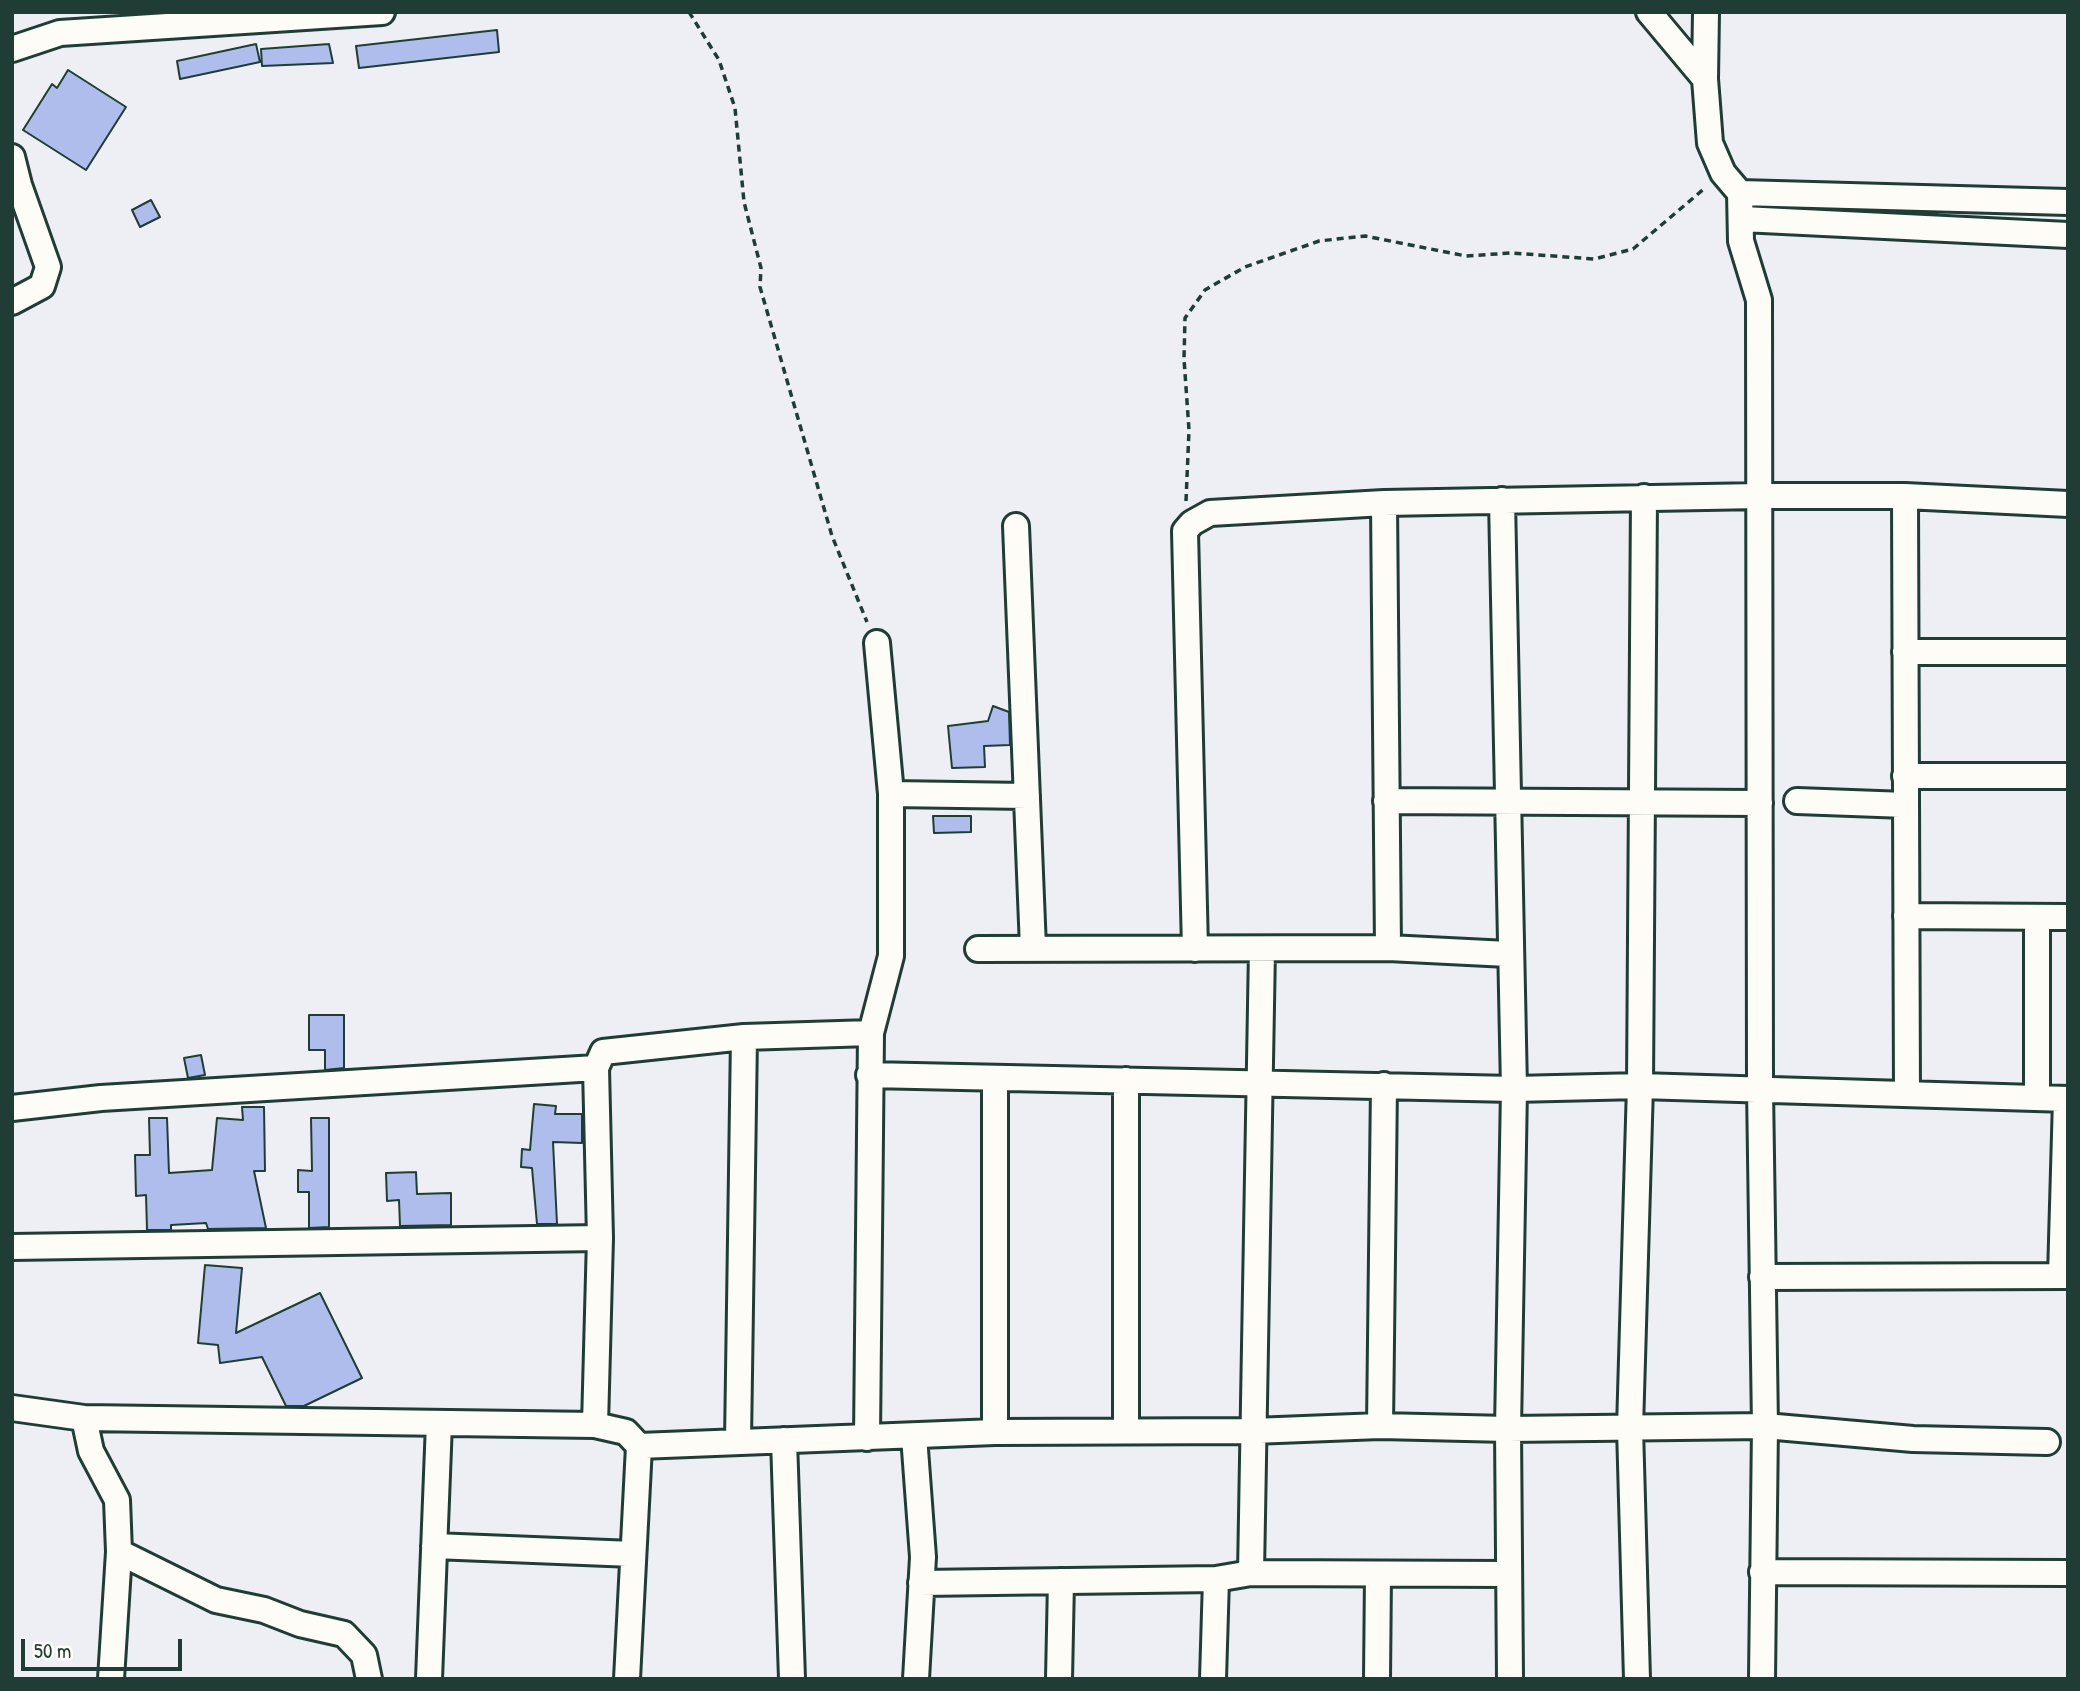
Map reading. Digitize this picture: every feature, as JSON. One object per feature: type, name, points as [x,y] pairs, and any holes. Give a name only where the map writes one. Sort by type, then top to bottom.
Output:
[{"type":"street","points":[[12,49],[60,33],[382,12]]},
{"type":"street","points":[[1649,12],[1705,79]]},
{"type":"street","points":[[1706,12],[1705,79],[1710,143],[1723,173],[1740,193],[1741,241],[1759,300],[1760,1089],[1765,1426],[1762,1679]]},
{"type":"street","points":[[12,157],[48,267],[42,286],[12,302]]},
{"type":"street","points":[[1740,193],[2068,202]]},
{"type":"street","points":[[1742,219],[2068,235]]},
{"type":"street","points":[[1195,949],[1185,531],[1192,523],[1210,513],[1384,503],[1759,495],[1905,496],[2068,503]]},
{"type":"street","points":[[1905,496],[1907,1094]]},
{"type":"street","points":[[1637,1679],[1630,1429],[1640,1086],[1644,497]]},
{"type":"street","points":[[1502,500],[1508,954],[1514,1090],[1508,1429],[1510,1679]]},
{"type":"street","points":[[1384,503],[1388,948]]},
{"type":"street","points":[[1016,526],[1033,948]]},
{"type":"street","points":[[867,1438],[871,1033],[891,956],[891,794],[877,643]]},
{"type":"street","points":[[1905,652],[2068,652]]},
{"type":"street","points":[[1905,776],[2068,776]]},
{"type":"street","points":[[891,794],[1027,796]]},
{"type":"street","points":[[1387,801],[1760,803]]},
{"type":"street","points":[[1797,801],[1906,805]]},
{"type":"street","points":[[1906,916],[2068,917]]},
{"type":"street","points":[[2037,917],[2037,1098]]},
{"type":"street","points":[[978,950],[1388,948],[1508,954]]},
{"type":"street","points":[[1251,1573],[1262,949]]},
{"type":"street","points":[[595,1425],[600,1238],[596,1068],[603,1052],[744,1037],[871,1033]]},
{"type":"street","points":[[738,1441],[744,1037]]},
{"type":"street","points":[[12,1108],[101,1098],[596,1068]]},
{"type":"street","points":[[869,1075],[1514,1090],[1640,1086],[2067,1099],[2065,1276],[1762,1277]]},
{"type":"street","points":[[995,1078],[995,1432]]},
{"type":"street","points":[[1126,1080],[1126,1431]]},
{"type":"street","points":[[1380,1426],[1384,1085]]},
{"type":"street","points":[[12,1247],[600,1238]]},
{"type":"street","points":[[12,1408],[84,1418],[595,1425],[626,1432],[639,1446],[627,1679]]},
{"type":"street","points":[[84,1418],[91,1451],[117,1500],[119,1552],[111,1679]]},
{"type":"street","points":[[429,1679],[439,1423]]},
{"type":"street","points":[[639,1446],[995,1432],[1252,1431],[1380,1426],[1508,1429],[1765,1426],[1913,1439],[2047,1442]]},
{"type":"street","points":[[914,1436],[923,1557],[916,1679]]},
{"type":"street","points":[[784,1440],[792,1679]]},
{"type":"street","points":[[434,1546],[633,1553]]},
{"type":"street","points":[[119,1552],[216,1600],[264,1610],[300,1625],[344,1634],[364,1655],[369,1679]]},
{"type":"street","points":[[1762,1572],[2068,1573]]},
{"type":"street","points":[[921,1583],[1216,1579],[1251,1573],[1508,1574]]},
{"type":"street","points":[[1377,1679],[1378,1574]]},
{"type":"street","points":[[1213,1679],[1216,1579]]},
{"type":"street","points":[[1059,1679],[1061,1581]]},
{"type":"path","points":[[689,12],[719,60],[735,108],[744,202],[761,268],[760,287],[832,536],[877,643]]},
{"type":"path","points":[[1185,531],[1189,430],[1184,359],[1185,318],[1205,290],[1245,267],[1320,241],[1365,236],[1466,256],[1511,253],[1594,258],[1633,249],[1723,173]]},
{"type":"building","points":[[497,30],[499,52],[359,68],[356,46]]},
{"type":"building","points":[[256,44],[260,62],[180,79],[177,61]]},
{"type":"building","points":[[329,44],[333,63],[262,66],[261,49]]},
{"type":"building","points":[[68,70],[126,107],[86,170],[23,130],[52,84],[57,88]]},
{"type":"building","points":[[151,200],[160,217],[140,227],[132,210]]},
{"type":"building","points":[[993,706],[1009,712],[1010,745],[984,746],[985,767],[952,768],[948,726],[988,721]]},
{"type":"building","points":[[933,816],[971,816],[971,832],[934,833]]},
{"type":"building","points":[[309,1015],[344,1015],[344,1068],[325,1070],[325,1050],[309,1050]]},
{"type":"building","points":[[201,1055],[205,1075],[188,1078],[184,1058]]},
{"type":"building","points":[[534,1104],[556,1106],[555,1114],[582,1114],[582,1143],[553,1142],[557,1224],[537,1224],[532,1168],[521,1167],[522,1149],[530,1150]]},
{"type":"building","points":[[242,1107],[264,1107],[265,1171],[254,1171],[266,1228],[208,1229],[206,1223],[171,1225],[171,1230],[147,1230],[146,1195],[136,1196],[135,1155],[150,1155],[149,1118],[167,1118],[169,1173],[212,1170],[217,1118],[243,1120]]},
{"type":"building","points":[[311,1118],[329,1118],[329,1227],[309,1228],[309,1192],[298,1192],[298,1170],[312,1171]]},
{"type":"building","points":[[416,1172],[417,1194],[451,1193],[451,1225],[400,1226],[399,1200],[387,1201],[386,1173]]},
{"type":"building","points":[[205,1265],[242,1268],[236,1333],[320,1293],[362,1378],[304,1406],[286,1406],[262,1357],[220,1363],[218,1345],[198,1343]]}]
